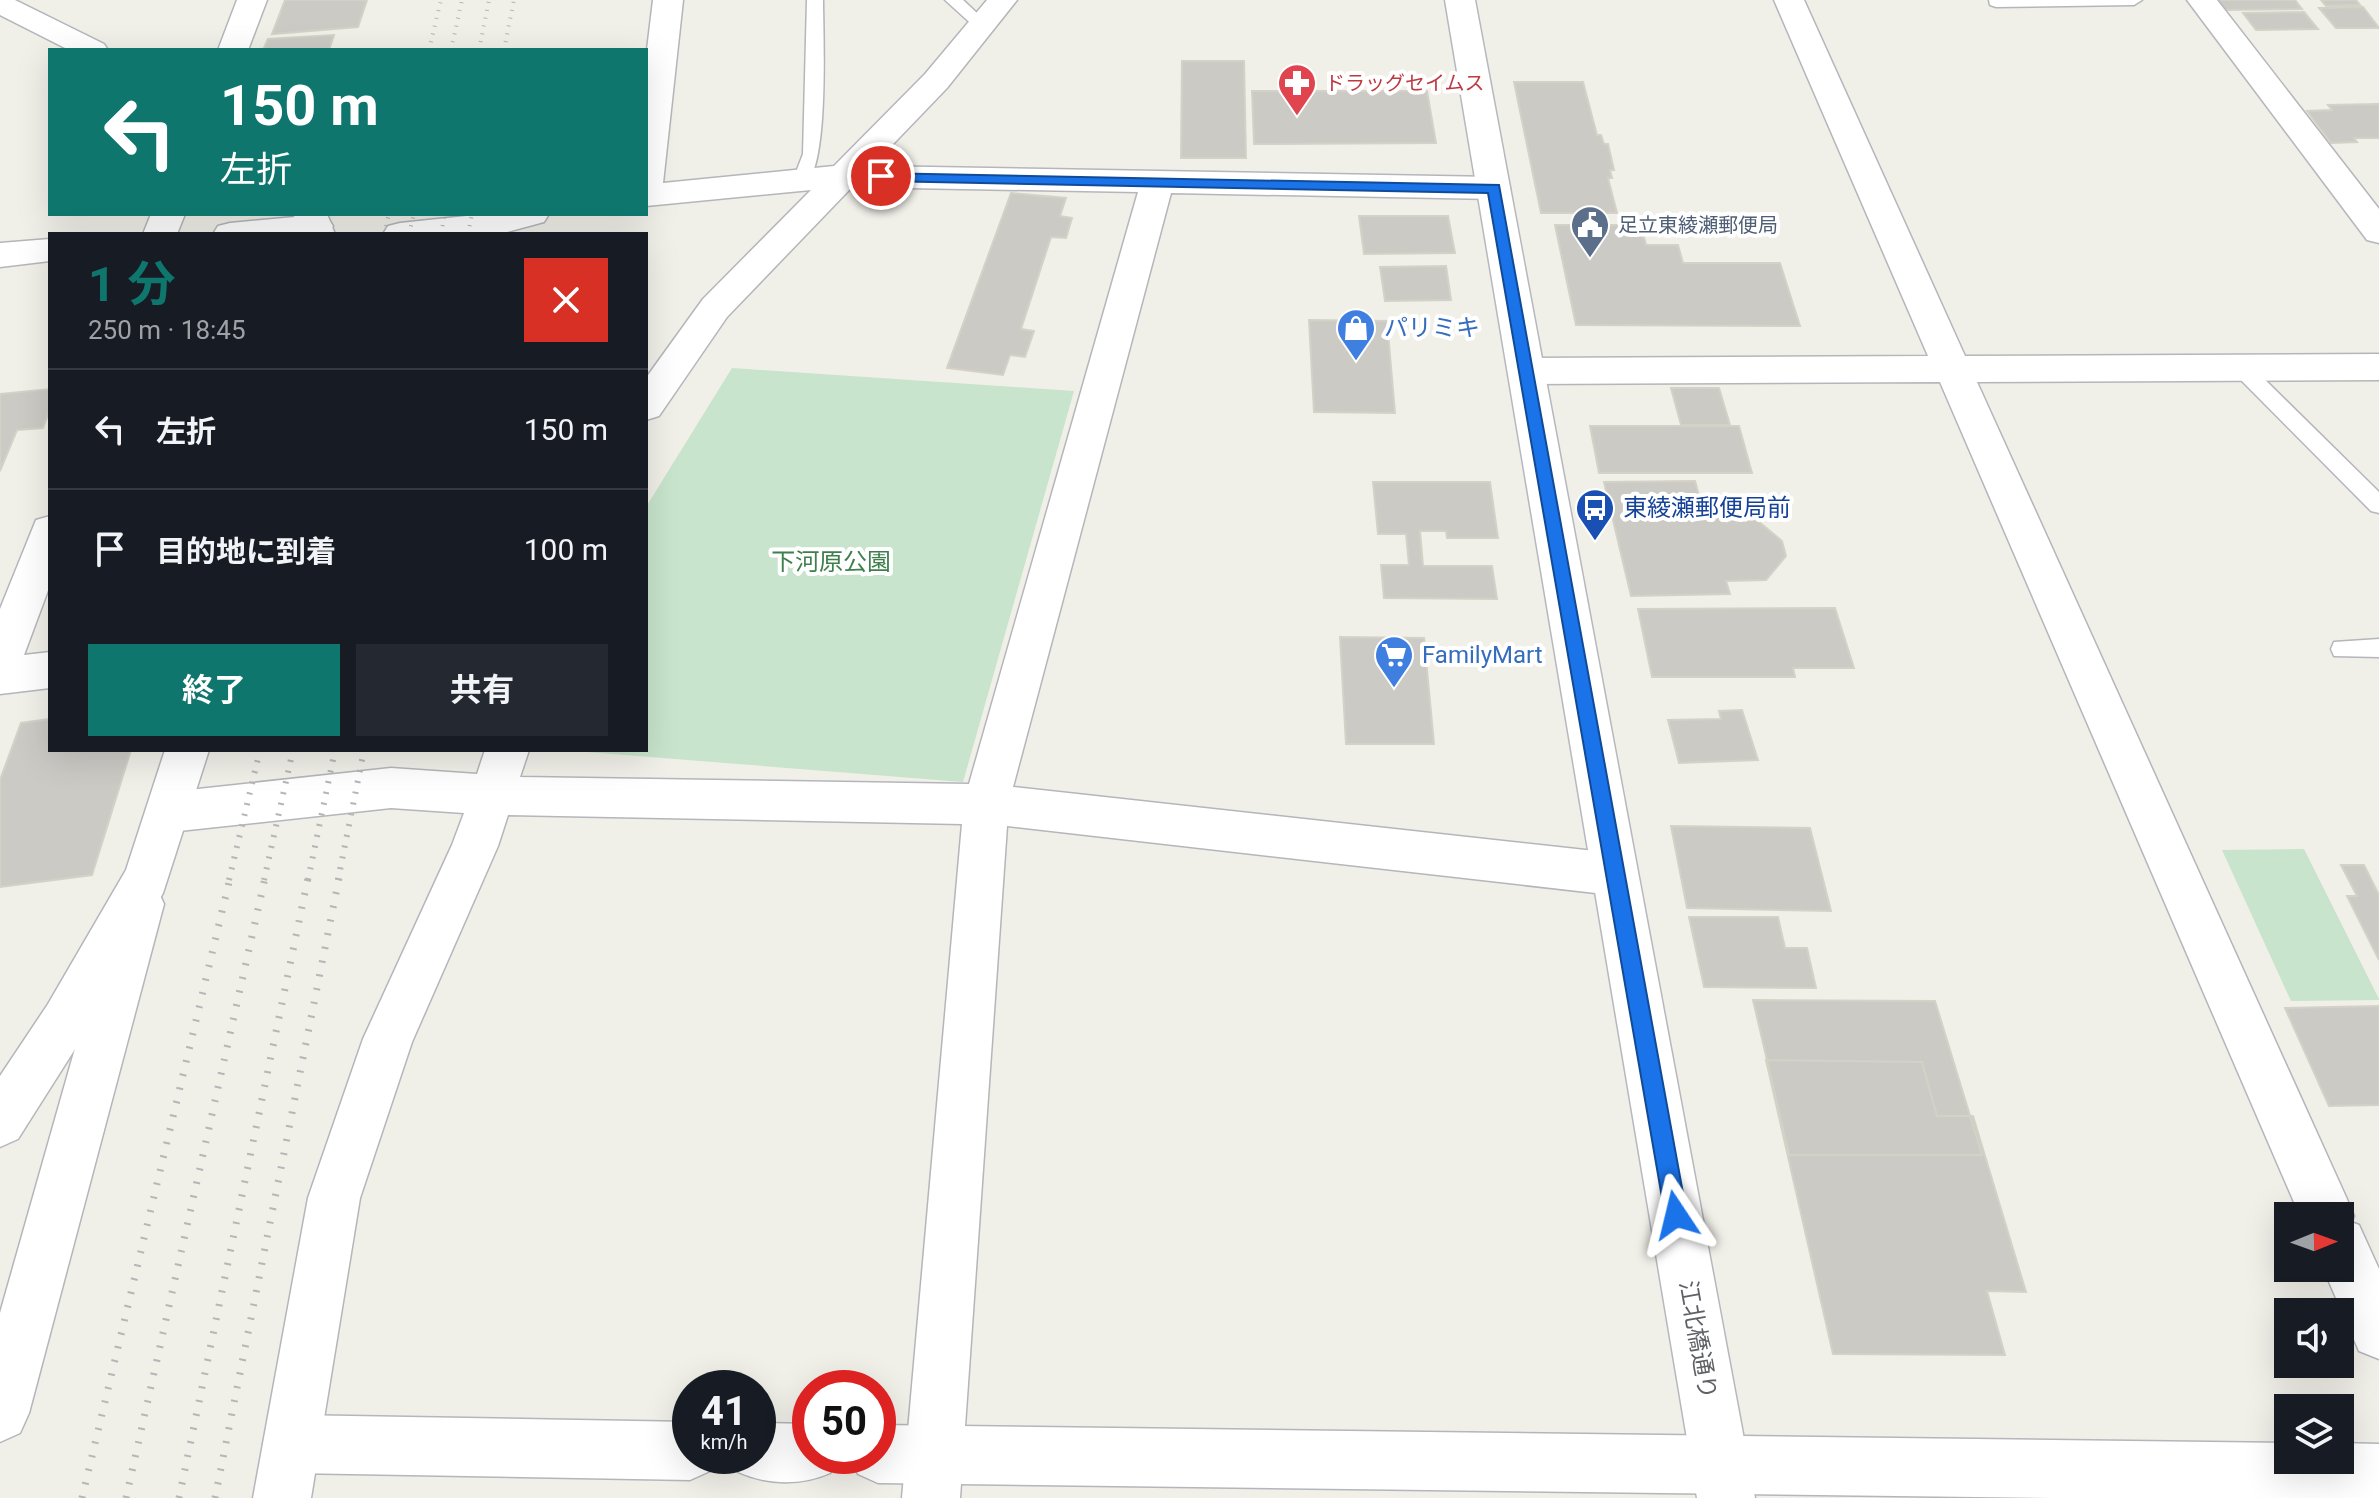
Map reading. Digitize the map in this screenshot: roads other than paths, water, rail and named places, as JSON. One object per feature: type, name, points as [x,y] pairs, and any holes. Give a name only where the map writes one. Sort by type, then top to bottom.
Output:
[{"type":"street","points":[[234,48],[252,0]]},
{"type":"street","points":[[648,168],[668,0]]},
{"type":"street","name":"江北橋通り","points":[[1460,0],[1613,874],[1724,1481]]},
{"type":"street","points":[[1789,0],[1955,368],[2321,1202]]},
{"type":"street","points":[[2202,0],[2373,216]]},
{"type":"street","points":[[0,4],[89,48]]},
{"type":"street","points":[[648,403],[715,308],[843,176],[993,13]]},
{"type":"street","points":[[648,195],[843,176],[1494,188]]},
{"type":"street","points":[[932,1476],[986,804],[1157,183]]},
{"type":"street","points":[[419,232],[496,224],[525,216]]},
{"type":"street","points":[[249,232],[315,225]]},
{"type":"street","points":[[0,255],[48,250]]},
{"type":"street","points":[[1527,371],[2379,367]]},
{"type":"street","points":[[0,663],[48,536]]},
{"type":"street","points":[[0,676],[48,670]]},
{"type":"street","points":[[0,1413],[147,878],[186,752]]},
{"type":"street","points":[[500,771],[475,846],[388,1039],[334,1198],[287,1471],[672,1452]]},
{"type":"street","points":[[170,812],[391,788],[500,771],[545,798],[986,804],[1613,874]]},
{"type":"street","points":[[0,1121],[65,1021],[147,878]]},
{"type":"street","points":[[2354,1275],[2379,1331]]},
{"type":"street","points":[[896,1461],[932,1476],[1724,1481],[2379,1473]]},
{"type":"lane","points":[[802,180],[812,154],[815,0]]},
{"type":"lane","points":[[953,0],[993,13]]},
{"type":"lane","points":[[1996,2],[2134,0]]},
{"type":"lane","points":[[2241,368],[2379,505]]},
{"type":"lane","points":[[2342,649],[2379,648]]},
{"type":"railway","points":[[429,48],[441,0]]},
{"type":"railway","points":[[451,48],[462,0]]},
{"type":"railway","points":[[479,48],[489,0]]},
{"type":"railway","points":[[504,48],[514,0]]},
{"type":"railway","points":[[384,232],[388,216]]},
{"type":"railway","points":[[410,232],[414,216]]},
{"type":"railway","points":[[441,232],[445,216]]},
{"type":"railway","points":[[468,232],[472,216]]},
{"type":"railway","points":[[229,880],[260,752]]},
{"type":"railway","points":[[264,880],[293,752]]},
{"type":"railway","points":[[308,880],[335,752]]},
{"type":"railway","points":[[338,880],[364,752]]},
{"type":"railway","points":[[82,1498],[230,878]]},
{"type":"railway","points":[[126,1498],[265,878]]},
{"type":"railway","points":[[179,1498],[308,878]]},
{"type":"railway","points":[[215,1498],[339,878]]},
{"type":"place","name":"ドラッグセイムス","points":[[1297,117]]},
{"type":"place","name":"足立東綾瀬郵便局","points":[[1590,259]]},
{"type":"place","name":"パリミキ","points":[[1356,362]]},
{"type":"place","name":"東綾瀬郵便局前","points":[[1595,542]]},
{"type":"place","name":"FamilyMart","points":[[1394,689]]},
{"type":"park label","name":"下河原公園","points":[[831,562]]}]
